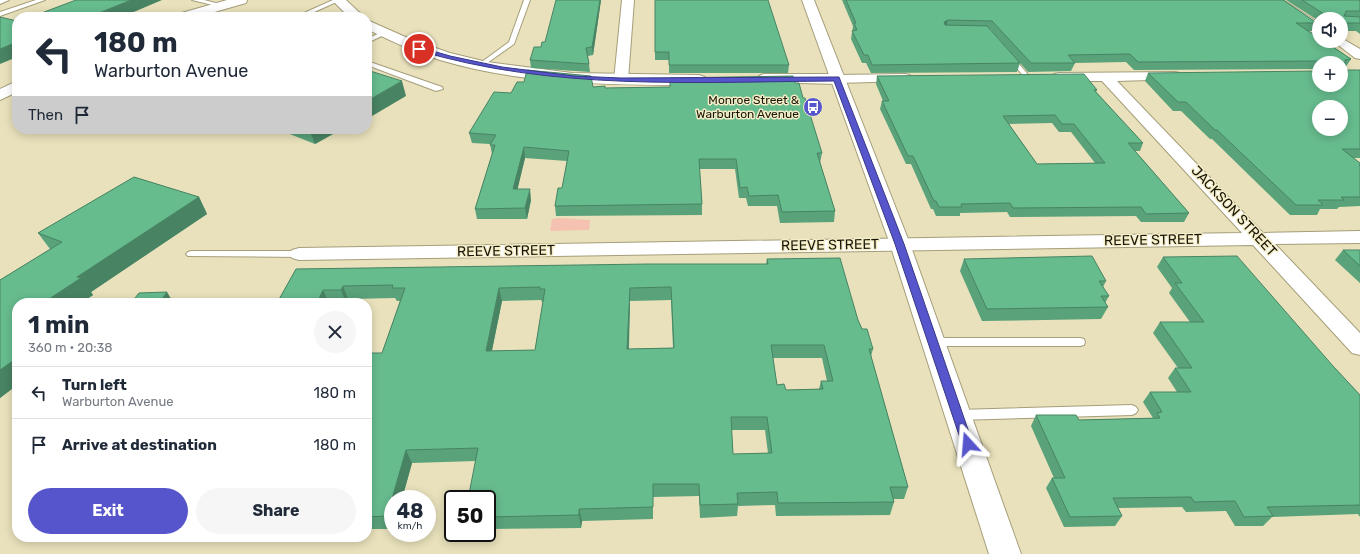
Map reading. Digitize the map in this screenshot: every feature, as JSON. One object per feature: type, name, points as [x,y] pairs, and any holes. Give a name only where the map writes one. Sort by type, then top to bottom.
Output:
[{"type":"main road","points":[[189,12],[198,5],[222,11],[241,0]]},
{"type":"main road","points":[[338,0],[351,12]]},
{"type":"main road","points":[[808,0],[900,244],[1005,554]]},
{"type":"main road","points":[[372,27],[419,49],[481,65],[523,72],[621,80],[715,80]]},
{"type":"main road","points":[[746,80],[837,79]]},
{"type":"main road","points":[[0,95],[12,89]]},
{"type":"street","points":[[621,80],[628,0]]},
{"type":"street","points":[[1275,0],[1312,22]]},
{"type":"street","points":[[1348,47],[1360,54]]},
{"type":"street","points":[[1013,78],[1192,75]]},
{"type":"street","name":"JACKSON STREET","points":[[1106,77],[1360,347]]},
{"type":"street","points":[[837,79],[915,78]]},
{"type":"street","name":"REEVE STREET","points":[[299,254],[1360,237]]},
{"type":"lane","points":[[0,2],[6,0]]},
{"type":"lane","points":[[1,16],[42,0]]},
{"type":"lane","points":[[310,12],[338,0]]},
{"type":"lane","points":[[481,65],[512,43],[527,0]]},
{"type":"lane","points":[[372,39],[384,33]]},
{"type":"lane","points":[[1006,52],[1028,78]]},
{"type":"lane","points":[[372,64],[439,89]]},
{"type":"lane","points":[[191,254],[299,254]]},
{"type":"lane","points":[[933,342],[1080,342]]},
{"type":"lane","points":[[958,415],[1132,410]]},
{"type":"shaded area","points":[[560,218],[590,220],[589,230],[550,231],[552,219]]},
{"type":"building","points":[[76,0],[131,0],[101,12],[44,12]]},
{"type":"building","points":[[556,0],[600,0],[592,47],[586,48],[589,64],[530,60],[534,47],[541,47],[542,42],[545,42]]},
{"type":"building","points":[[655,0],[768,0],[789,65],[669,65],[669,52],[655,52]]},
{"type":"building","points":[[846,0],[1283,0],[1312,20],[1312,23],[1296,23],[1312,33],[1312,48],[1334,48],[1346,56],[1312,56],[1312,61],[1138,62],[1130,54],[1068,55],[1075,63],[1031,63],[992,21],[948,20],[944,22],[945,25],[987,26],[1020,63],[872,65],[868,55],[864,55],[852,31],[857,30],[854,23],[856,23]]},
{"type":"building","points":[[1302,0],[1360,0],[1360,11],[1321,12]]},
{"type":"building","points":[[1348,16],[1360,17],[1360,23],[1348,23]]},
{"type":"building","points":[[0,17],[12,20],[12,44],[0,49]]},
{"type":"building","points":[[527,70],[591,76],[593,87],[605,86],[605,88],[670,87],[670,78],[793,76],[795,83],[799,83],[803,98],[805,98],[822,153],[817,153],[835,211],[782,212],[778,195],[749,196],[747,187],[740,188],[736,159],[699,159],[702,204],[555,206],[558,188],[562,188],[569,151],[524,147],[513,189],[530,189],[525,208],[475,209],[495,145],[490,145],[496,135],[469,133],[494,92],[511,93],[517,82],[524,82]]},
{"type":"building","points":[[1348,70],[1360,70],[1360,149],[1342,149],[1360,163],[1360,197],[1341,197],[1344,200],[1318,200],[1323,205],[1296,205],[1186,102],[1178,102],[1148,73],[1312,71],[1312,92],[1348,92]]},
{"type":"building","points":[[372,72],[402,81],[372,98]]},
{"type":"building","points":[[1084,74],[1097,90],[1094,90],[1143,143],[1128,143],[1189,213],[1146,214],[1141,207],[1013,208],[1010,203],[961,204],[962,207],[939,207],[936,201],[934,201],[913,156],[908,156],[882,101],[889,101],[877,76]],"holes":[[[1055,115],[1062,124],[1074,124],[1105,163],[1037,164],[1003,116]]]},
{"type":"building","points":[[134,177],[199,197],[77,277],[81,278],[51,298],[12,298],[12,362],[0,370],[0,280],[62,242],[38,233]]},
{"type":"building","points":[[1343,250],[1360,250],[1360,266]]},
{"type":"building","points":[[1092,256],[1106,281],[1099,281],[1109,296],[1101,296],[1108,307],[987,309],[964,259]]},
{"type":"building","points":[[1237,256],[1360,395],[1360,505],[1267,507],[1273,516],[1244,517],[1235,501],[1194,502],[1191,497],[1113,498],[1122,516],[1070,517],[1052,478],[1065,478],[1036,415],[1076,415],[1079,420],[1160,418],[1157,413],[1162,412],[1150,392],[1191,392],[1175,368],[1192,368],[1160,322],[1204,322],[1175,283],[1182,283],[1163,257]]},
{"type":"building","points":[[840,258],[858,320],[862,329],[867,329],[873,349],[869,349],[908,487],[890,487],[894,502],[778,503],[777,492],[737,493],[738,504],[700,505],[699,484],[653,484],[653,507],[579,509],[579,515],[496,517],[496,490],[470,490],[478,448],[406,450],[394,490],[384,490],[384,516],[372,517],[372,353],[382,353],[405,288],[392,288],[393,285],[343,286],[341,290],[323,290],[319,298],[280,298],[296,269],[648,264],[768,264],[767,259]],"holes":[[[540,287],[540,289],[545,289],[535,350],[486,351],[499,288]],[[671,287],[674,348],[627,349],[630,288]],[[771,345],[824,345],[833,381],[821,381],[823,389],[786,390],[784,384],[777,385]],[[731,417],[767,417],[772,453],[733,454]]]},
{"type":"building","points":[[167,292],[163,298],[135,298],[139,293]]},
{"type":"place","name":"Monroe Street & Warburton Avenue","points":[[813,107]]},
{"type":"route","points":[[419,49],[448,58],[502,69],[574,78],[621,80],[837,79],[900,244],[968,444]]}]
